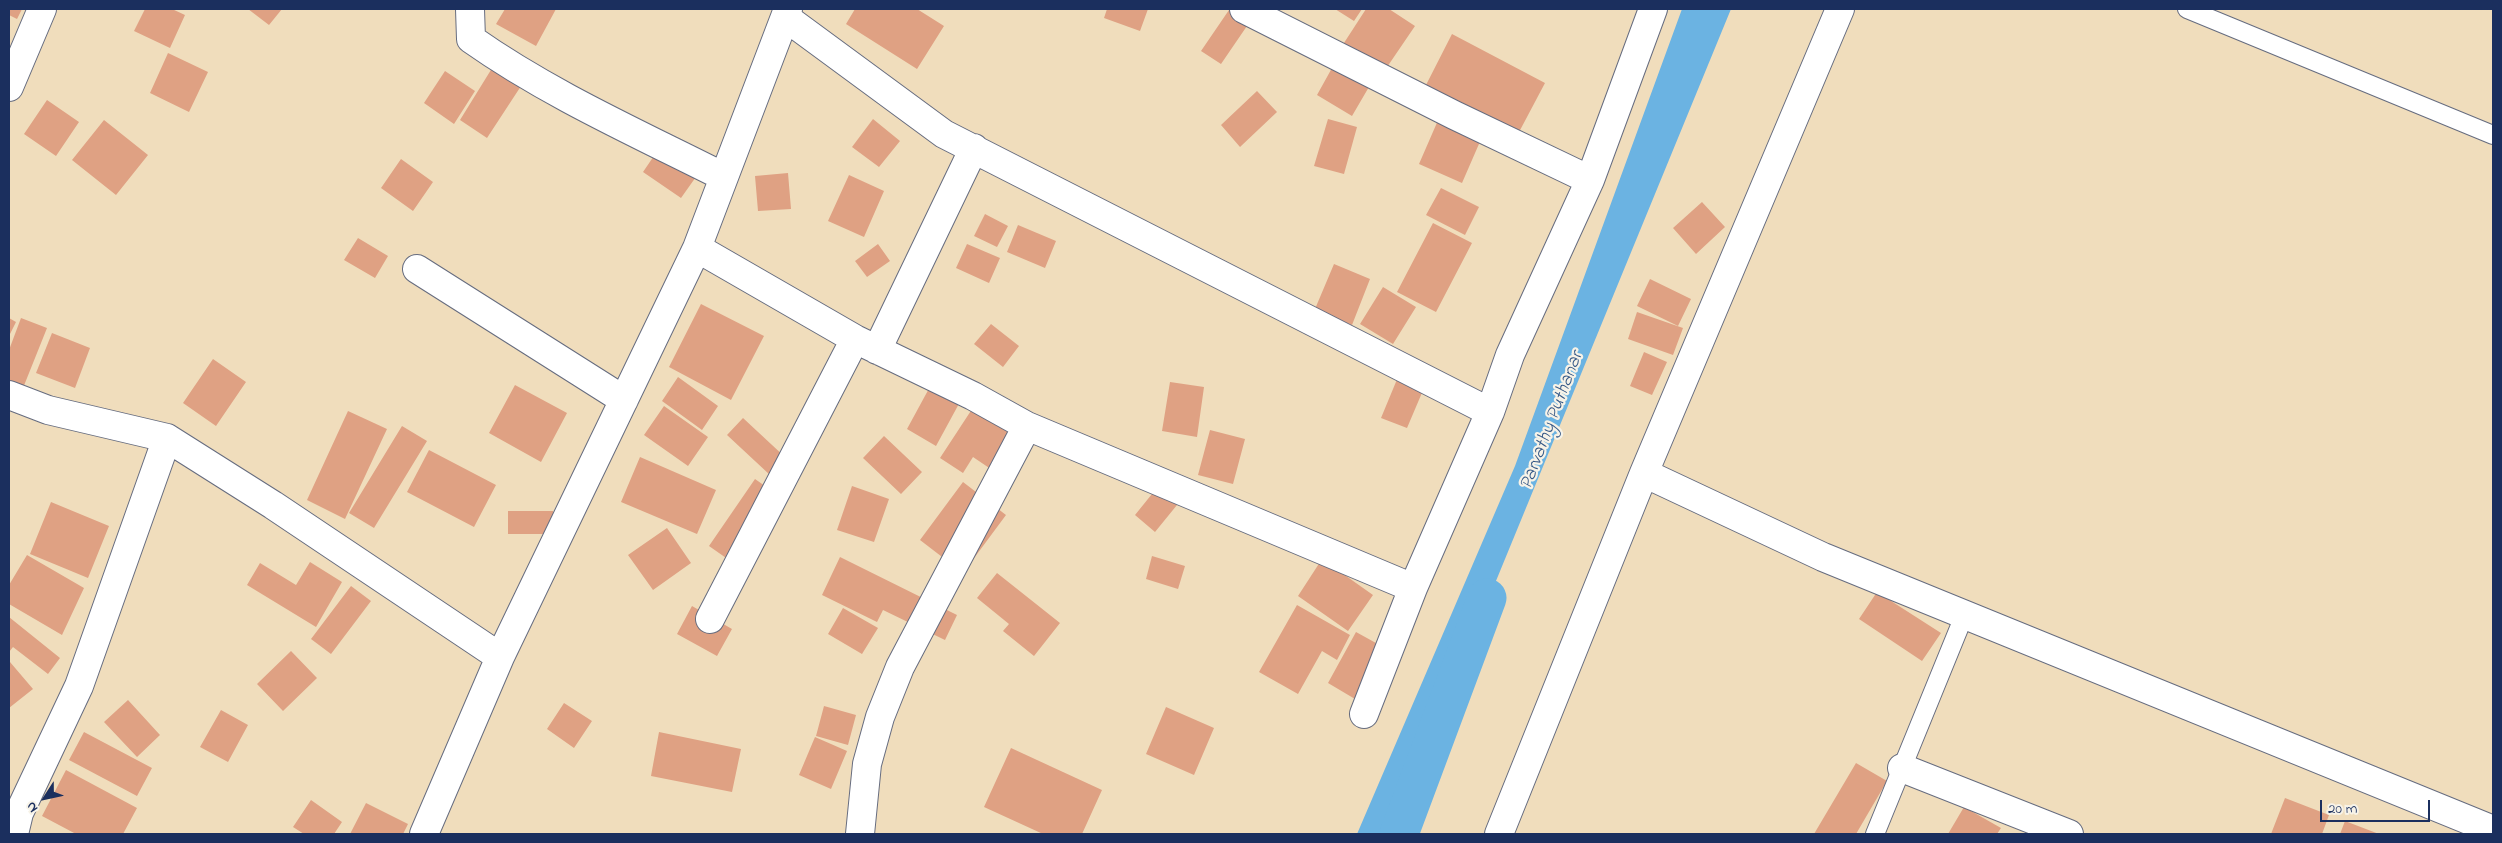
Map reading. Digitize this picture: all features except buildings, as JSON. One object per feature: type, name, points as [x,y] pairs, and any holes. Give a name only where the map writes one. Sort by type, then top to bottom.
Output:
[{"type":"street","points":[[9,87],[42,9]]},
{"type":"street","points":[[470,9],[471,39],[496,56],[604,116],[724,177]]},
{"type":"street","points":[[1244,9],[1454,115],[1590,180]]},
{"type":"street","points":[[1364,714],[1413,588],[1490,412],[1510,355],[1590,180],[1653,9]]},
{"type":"street","points":[[1499,834],[1644,473],[1840,9]]},
{"type":"street","points":[[424,834],[500,657],[697,248],[786,13],[944,134],[1490,412]]},
{"type":"street","points":[[710,619],[866,345],[974,148]]},
{"type":"street","points":[[697,248],[866,345],[973,396],[1027,426],[1413,588]]},
{"type":"street","points":[[417,269],[624,400]]},
{"type":"street","points":[[9,395],[48,410],[167,438],[273,505],[500,657]]},
{"type":"street","points":[[860,834],[867,764],[880,718],[900,667],[1027,426]]},
{"type":"street","points":[[14,834],[19,813],[79,686],[167,438]]},
{"type":"street","points":[[1644,473],[1823,558],[2493,830]]},
{"type":"street","points":[[1902,768],[2070,834]]},
{"type":"lane","points":[[2188,9],[2493,135]]},
{"type":"lane","points":[[1875,834],[1964,616]]},
{"type":"water","points":[[1682,9],[1731,9],[1392,834],[1357,834],[1515,466]]},
{"type":"waterway","name":"Parvathy Puthanar","points":[[1399,834],[1487,598]]}]
